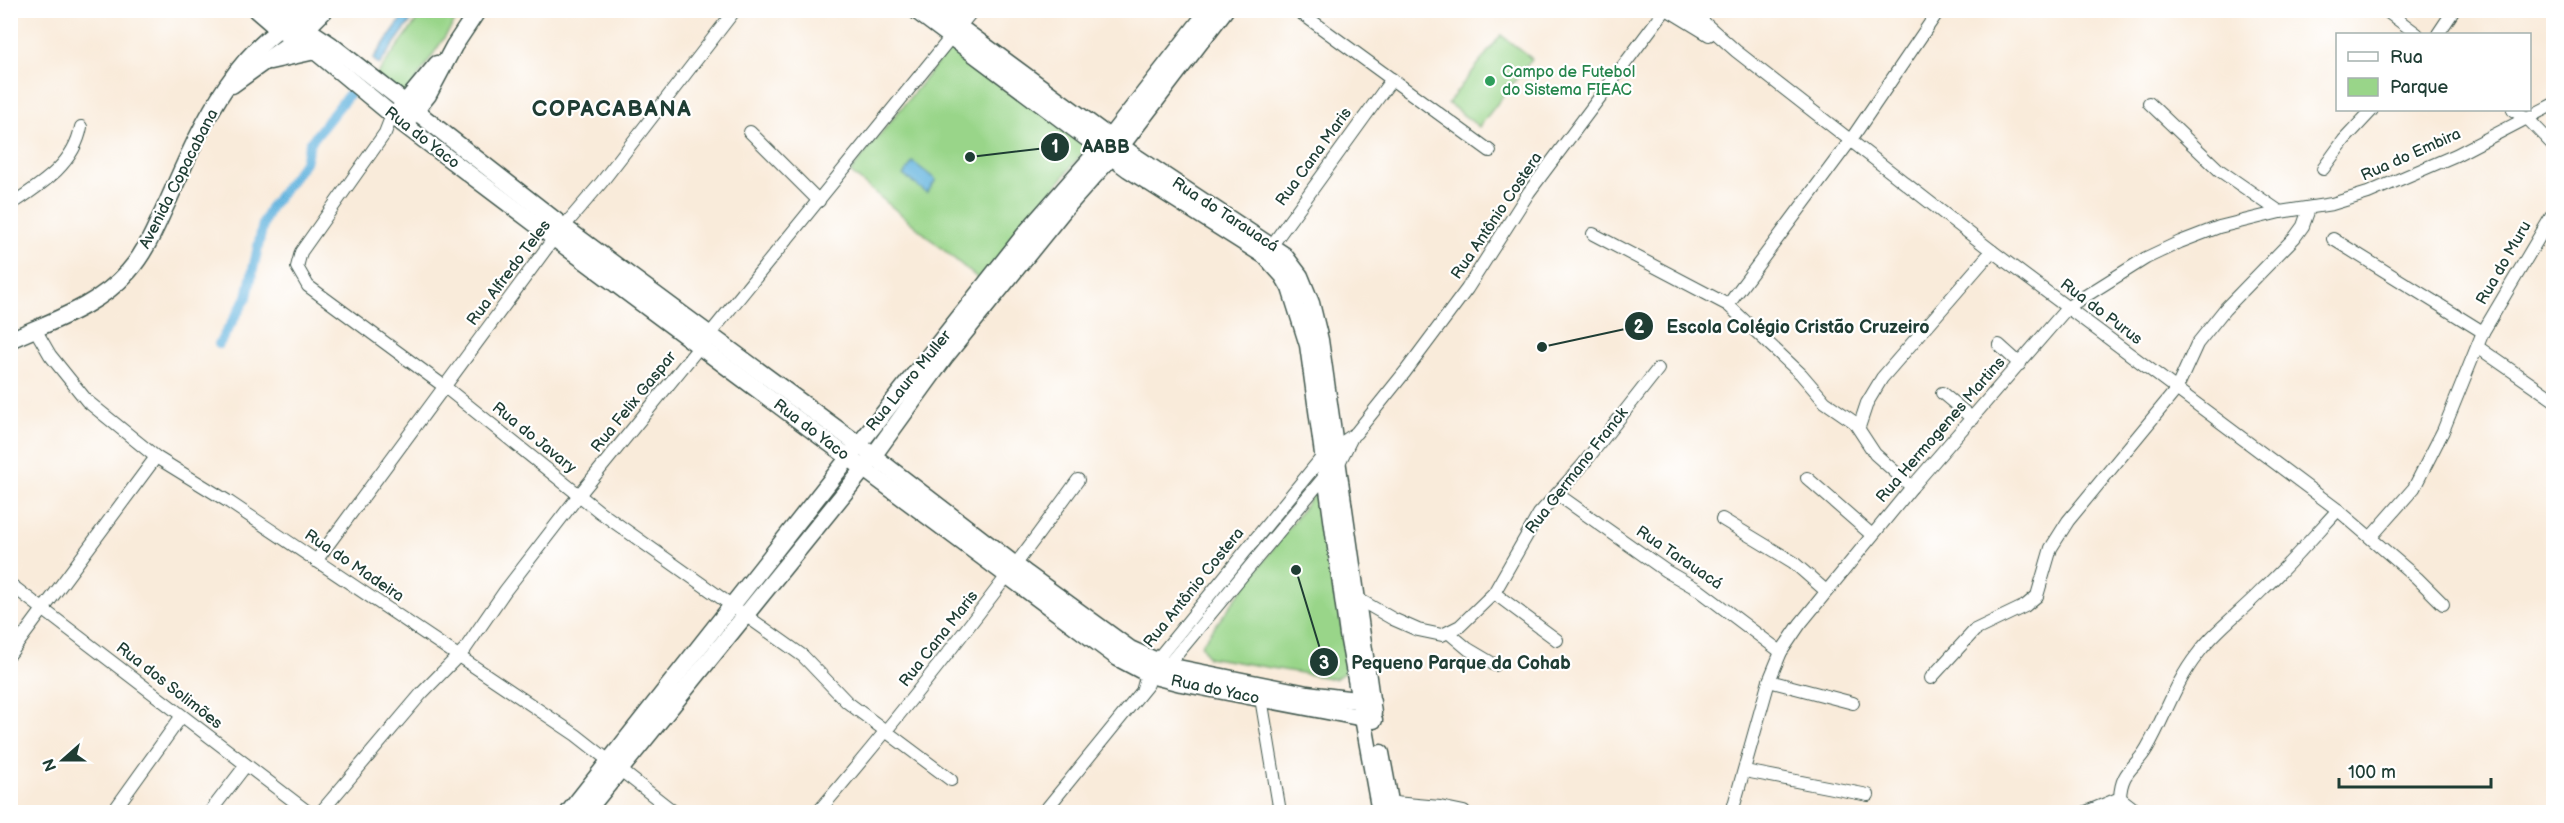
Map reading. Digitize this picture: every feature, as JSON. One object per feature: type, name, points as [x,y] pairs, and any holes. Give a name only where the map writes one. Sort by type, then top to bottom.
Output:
[{"type":"street","name":"Avenida Copacabana","points":[[13,335],[35,330],[76,311],[127,274],[149,244],[192,149],[236,71],[260,44],[313,10]]},
{"type":"street","name":"Avenida Copacabana","points":[[225,91],[266,62],[289,26],[326,10]]},
{"type":"street","points":[[266,62],[323,48],[326,10]]},
{"type":"street","points":[[404,114],[428,95],[454,46],[478,10]]},
{"type":"street","name":"Rua Alfredo Teles","points":[[316,561],[559,233],[735,10]]},
{"type":"street","name":"Rua do Tarauacá","points":[[915,10],[955,31],[1167,186],[1294,266],[1311,303],[1344,441],[1339,463],[1358,598]]},
{"type":"street","name":"Rua do Tarauacá","points":[[936,10],[955,31]]},
{"type":"street","name":"Rua Felix Gaspar","points":[[321,813],[457,655],[465,649],[505,591],[579,495],[973,10]]},
{"type":"street","name":"Rua Lauro Muller","points":[[1111,147],[1209,10]]},
{"type":"street","name":"Rua Lauro Muller","points":[[569,813],[615,765],[861,457],[877,419],[1029,229],[1111,147],[1225,10]]},
{"type":"street","points":[[1297,10],[1490,151]]},
{"type":"street","name":"Rua do Purus","points":[[1666,10],[1684,13],[1736,51],[1992,251],[2338,510],[2371,537],[2443,604]]},
{"type":"street","name":"Rua Antônio Costera","points":[[1044,813],[1154,673],[1212,592],[1323,456],[1344,441],[1467,289],[1529,192],[1666,10]]},
{"type":"street","points":[[1728,305],[1850,141],[1939,10]]},
{"type":"street","points":[[2385,10],[2416,33]]},
{"type":"street","points":[[2439,33],[2454,10]]},
{"type":"street","name":"Rua do Yaco","points":[[258,12],[289,26],[323,48],[404,114],[559,233],[1012,571],[1118,658],[1154,673],[1367,710]]},
{"type":"street","points":[[258,12],[263,31],[260,44]]},
{"type":"street","name":"Rua Cana Maris","points":[[1268,250],[1392,79]]},
{"type":"street","points":[[2149,103],[2219,170],[2280,212]]},
{"type":"street","name":"Rua do Embira","points":[[2309,209],[2368,193],[2405,178],[2528,119],[2553,104]]},
{"type":"street","points":[[2323,169],[2344,140],[2371,111]]},
{"type":"street","points":[[2515,111],[2528,119],[2553,146]]},
{"type":"street","name":"Rua do Javary","points":[[404,114],[385,133],[341,192],[297,260],[299,274],[315,291],[445,387],[579,495],[803,656],[847,702],[951,780]]},
{"type":"street","points":[[10,205],[57,170],[75,149],[81,127]]},
{"type":"street","points":[[750,132],[819,201]]},
{"type":"street","points":[[1931,678],[1975,630],[2025,606],[2037,596],[2051,548],[2068,521],[2176,390],[2197,344],[2248,283],[2304,226],[2309,209]]},
{"type":"street","name":"Rua Hermogenes Martins","points":[[1732,813],[1769,681],[1781,652],[1826,591],[1912,487],[2068,307],[2146,258],[2180,242],[2219,227],[2280,212],[2309,209]]},
{"type":"street","name":"Rua do Muru","points":[[2371,537],[2414,488],[2443,430],[2484,332],[2553,212]]},
{"type":"street","points":[[1593,234],[1728,305],[1801,374],[1825,402],[1859,427],[1875,454],[1912,487]]},
{"type":"street","points":[[2333,239],[2484,332]]},
{"type":"street","name":"Rua do Tarauacá","points":[[1268,250],[1296,302],[1308,345],[1341,590]]},
{"type":"street","points":[[1859,427],[1867,403],[1882,378],[1992,251]]},
{"type":"street","name":"Rua do Madeira","points":[[35,330],[50,355],[87,401],[156,458],[229,502],[457,655],[615,765],[674,813]]},
{"type":"street","points":[[1999,345],[2020,364]]},
{"type":"street","points":[[2479,348],[2553,400]]},
{"type":"street","name":"Rua Germano Franck","points":[[1449,633],[1460,626],[1494,593],[1515,558],[1527,532],[1658,369]]},
{"type":"street","points":[[1942,393],[1973,419]]},
{"type":"street","points":[[10,654],[156,458]]},
{"type":"street","name":"Rua Antônio Costera","points":[[1154,673],[1224,600],[1325,476],[1339,463]]},
{"type":"street","points":[[1807,478],[1872,536]]},
{"type":"street","name":"Rua Cana Maris","points":[[818,813],[888,731],[1012,571],[1078,480]]},
{"type":"street","name":"Rua Tarauacá","points":[[1557,495],[1666,571],[1700,590],[1781,652]]},
{"type":"street","points":[[1283,506],[1294,514]]},
{"type":"street","points":[[2120,798],[2125,773],[2140,760],[2164,715],[2173,692],[2195,657],[2216,633],[2283,570],[2338,510]]},
{"type":"street","points":[[1722,519],[1793,562],[1826,591]]},
{"type":"street","name":"Rua dos Solimões","points":[[10,584],[308,813]]},
{"type":"street","points":[[1341,590],[1418,630],[1442,635],[1449,633],[1495,665]]},
{"type":"street","points":[[1341,590],[1385,807],[1464,813]]},
{"type":"street","points":[[1212,592],[1224,600]]},
{"type":"street","points":[[1494,593],[1557,640]]},
{"type":"street","points":[[1358,598],[1367,710]]},
{"type":"street","points":[[1769,681],[1853,704]]},
{"type":"street","points":[[1260,692],[1280,813]]},
{"type":"street","points":[[114,813],[181,717]]},
{"type":"street","points":[[210,813],[246,765]]},
{"type":"street","name":"Rua Lauro Muller","points":[[586,813],[615,765]]},
{"type":"street","points":[[1745,771],[1868,795]]},
{"type":"street","points":[[2086,813],[2120,798]]},
{"type":"street","points":[[2120,798],[2138,813]]},
{"type":"green space","points":[[424,11],[462,11],[404,98],[375,77]]},
{"type":"green space","name":"Campo de Futebol do Sistema FIEAC","points":[[1501,35],[1532,59],[1479,127],[1448,103]]},
{"type":"green space","points":[[956,40],[1091,142],[981,281],[850,172]]},
{"type":"green space","points":[[1323,492],[1348,670],[1335,679],[1208,657],[1201,645],[1313,495]]},
{"type":"water","points":[[407,11],[418,11],[379,65],[373,59]]},
{"type":"water","points":[[913,162],[936,180],[927,193],[903,175]]},
{"type":"waterway","points":[[219,344],[247,297],[263,224],[270,208],[305,162],[310,143],[350,93]]},
{"type":"place","name":"Campo de Futebol do Sistema FIEAC","points":[[1490,81]]},
{"type":"place","name":"AABB","points":[[970,157]]},
{"type":"place","name":"Escola Colégio Cristão Cruzeiro","points":[[1542,347]]},
{"type":"place","name":"Pequeno Parque da Cohab","points":[[1296,570]]},
{"type":"district","name":"COPACABANA","points":[[612,109]]}]
